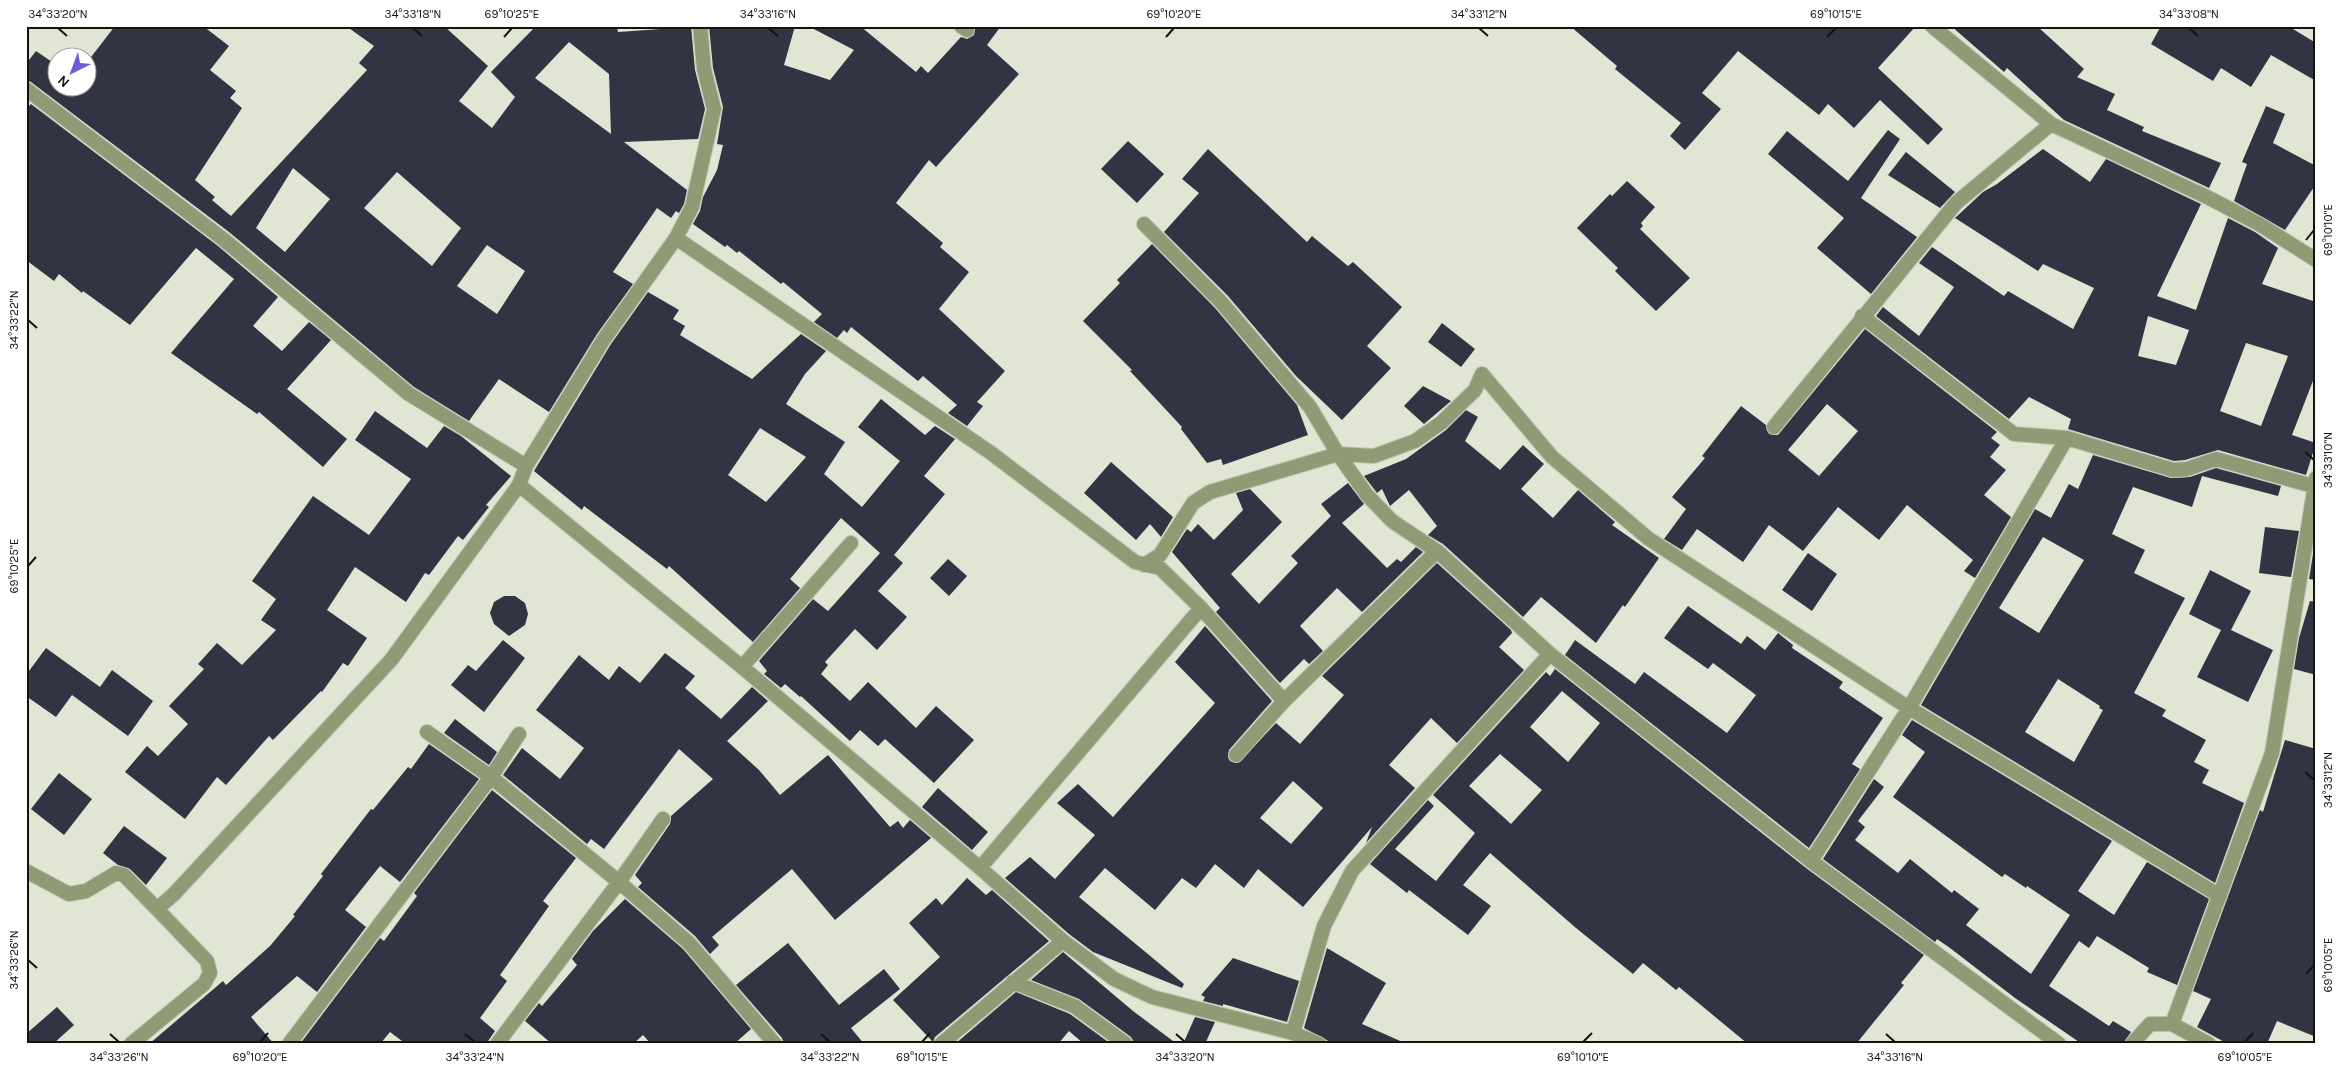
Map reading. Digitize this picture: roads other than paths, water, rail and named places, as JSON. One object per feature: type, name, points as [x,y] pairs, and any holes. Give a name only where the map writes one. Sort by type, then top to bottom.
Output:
[{"type":"street","points":[[158,908],[174,894],[391,660],[519,485],[526,466],[604,339],[676,238],[692,208],[714,109],[704,69],[700,26]]},
{"type":"street","points":[[1936,27],[2051,124],[2207,197],[2259,224],[2316,260]]},
{"type":"street","points":[[26,89],[223,240],[409,394],[526,466]]},
{"type":"street","points":[[1774,427],[1862,316],[1956,203],[2051,124]]},
{"type":"street","points":[[1144,224],[1221,302],[1310,407],[1338,454],[1366,495],[1392,521],[1437,551],[1550,654],[1812,861],[2059,1044]]},
{"type":"street","points":[[676,238],[991,453],[1135,562],[1160,568],[1201,608],[1284,701]]},
{"type":"street","points":[[1862,316],[2014,434],[2067,438],[2173,470],[2187,469],[2216,458],[2314,482],[2272,754],[2172,1024]]},
{"type":"street","points":[[1144,565],[1160,555],[1193,503],[1210,492],[1338,454],[1374,456],[1415,441],[1441,423],[1475,390],[1482,374],[1552,457],[1649,539],[1909,708],[2220,896]]},
{"type":"street","points":[[1812,861],[1909,708],[2067,438]]},
{"type":"street","points":[[519,485],[742,667],[1063,940],[1114,979],[1152,997],[1293,1033],[1319,1044]]},
{"type":"street","points":[[742,667],[851,543]]},
{"type":"street","points":[[1236,756],[1284,701],[1437,551]]},
{"type":"street","points":[[980,868],[1201,608]]},
{"type":"street","points":[[1293,1033],[1324,926],[1352,871],[1550,654]]},
{"type":"street","points":[[427,732],[490,777],[619,882],[689,943],[775,1044]]},
{"type":"street","points":[[289,1044],[490,777],[519,734]]},
{"type":"street","points":[[497,1044],[619,882],[663,819]]},
{"type":"street","points":[[26,871],[69,894],[86,891],[116,873],[124,875],[158,908],[207,961],[210,973],[204,984],[131,1044]]},
{"type":"street","points":[[941,1044],[1063,940]]},
{"type":"street","points":[[1013,982],[1074,1006],[1126,1044]]},
{"type":"street","points":[[2132,1044],[2150,1024],[2172,1024],[2209,1044]]}]
